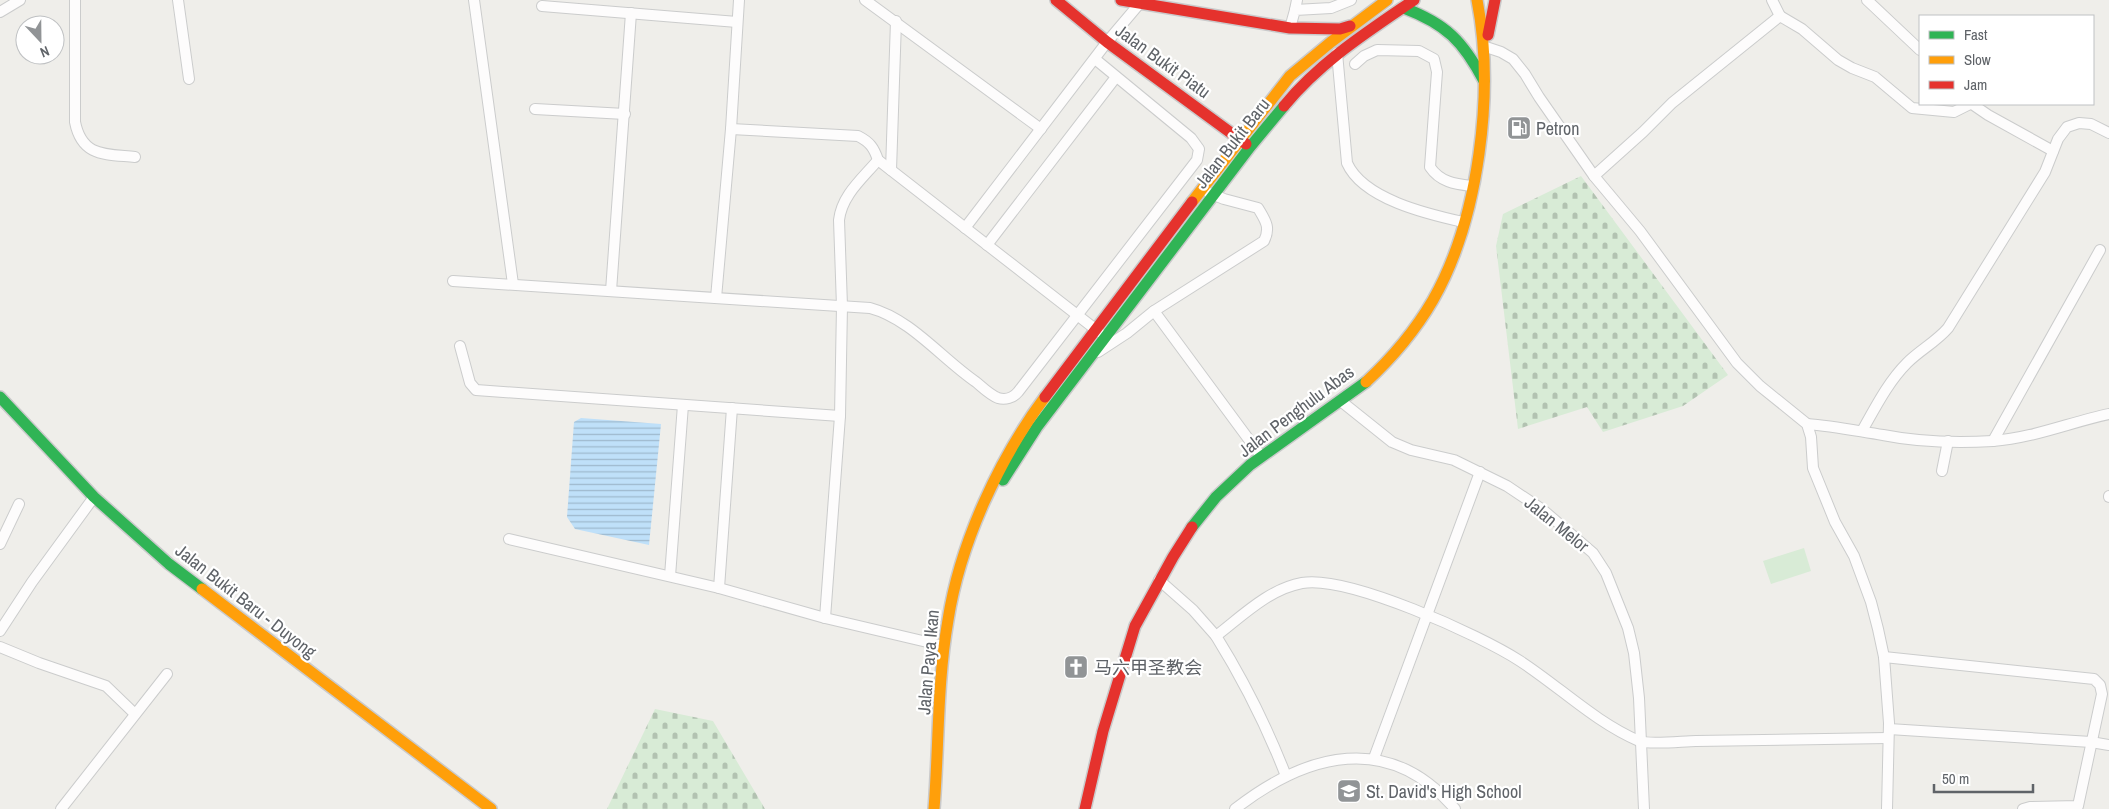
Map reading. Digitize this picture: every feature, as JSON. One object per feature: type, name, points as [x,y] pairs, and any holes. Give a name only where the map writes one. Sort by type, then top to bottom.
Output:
[{"type":"main road","name":"Jalan Bukit Piatu","points":[[1056,0],[1107,42],[1250,147]]},
{"type":"main road","points":[[1122,0],[1290,28],[1340,29],[1356,24]]},
{"type":"main road","name":"Jalan Bukit Baru","points":[[1096,329],[1239,139],[1290,76],[1387,0]]},
{"type":"main road","name":"Jalan Bukit Baru","points":[[1106,337],[1250,147],[1292,96],[1336,53],[1414,0]]},
{"type":"main road","name":"Jalan Penghulu Abas","points":[[1085,809],[1095,758],[1133,629],[1171,558],[1216,498],[1261,456],[1342,402],[1376,373],[1400,348],[1425,315],[1447,271],[1463,222],[1481,129],[1486,47],[1477,0]]},
{"type":"main road","points":[[1486,47],[1495,0]]},
{"type":"main road","points":[[1404,8],[1434,20],[1460,40],[1468,50],[1484,82]]},
{"type":"main road","name":"Jalan Paya Ikan","points":[[934,809],[944,646],[952,601],[961,569],[1004,459],[1025,424],[1096,329]]},
{"type":"main road","name":"Jalan Paya Ikan","points":[[978,522],[1037,427],[1106,337]]},
{"type":"main road","name":"Jalan Bukit Baru - Duyong","points":[[0,397],[94,497],[170,564],[220,605],[491,809]]},
{"type":"street","points":[[0,12],[20,0]]},
{"type":"street","points":[[76,0],[75,122],[78,133],[82,143],[92,150],[103,154],[135,157]]},
{"type":"street","points":[[178,0],[189,79]]},
{"type":"street","points":[[474,0],[513,284]]},
{"type":"street","points":[[716,298],[731,129],[739,0]]},
{"type":"street","points":[[866,0],[1041,129]]},
{"type":"street","points":[[1290,28],[1296,5],[1331,8],[1350,0]]},
{"type":"street","points":[[1867,0],[1919,49]]},
{"type":"street","points":[[1774,2],[1780,16],[1802,28],[1838,60],[1875,77],[1912,108],[1954,112],[1969,105]]},
{"type":"street","points":[[965,228],[1107,42],[1140,3]]},
{"type":"street","points":[[542,6],[737,22]]},
{"type":"street","points":[[611,291],[631,13]]},
{"type":"street","points":[[1594,176],[1672,103],[1780,16]]},
{"type":"street","points":[[891,170],[896,21]]},
{"type":"street","points":[[1486,47],[1501,52],[1513,59],[1525,74],[1594,176],[1640,231],[1737,363],[1760,386],[1807,424],[1811,437],[1813,468],[1835,522],[1854,556],[1871,602],[1884,657],[1888,734],[1887,809]]},
{"type":"street","points":[[1355,64],[1364,56],[1377,50],[1420,51],[1434,59],[1437,72],[1430,168],[1434,174],[1451,184],[1471,186]]},
{"type":"street","points":[[1336,53],[1347,163],[1351,173],[1398,204],[1420,212],[1463,222]]},
{"type":"street","points":[[453,281],[870,308],[885,312],[913,331],[963,373],[997,398],[1011,398],[1018,392],[1197,160],[1199,149],[1192,138],[1095,59]]},
{"type":"street","points":[[987,245],[1116,77]]},
{"type":"street","points":[[1973,105],[2053,151]]},
{"type":"street","points":[[535,109],[625,114]]},
{"type":"street","points":[[1862,431],[1893,379],[1908,362],[1937,340],[1948,328],[2045,172],[2053,151],[2067,127],[2079,123],[2091,124],[2109,133]]},
{"type":"street","points":[[731,129],[858,136],[868,141],[874,148],[878,160],[1106,337]]},
{"type":"street","points":[[825,618],[840,416],[842,306],[840,208],[845,198],[878,160]]},
{"type":"street","points":[[1092,355],[1127,333],[1154,311],[1256,248],[1264,241],[1268,233],[1268,224],[1258,208],[1214,196],[1202,188]]},
{"type":"street","points":[[1993,441],[2100,250]]},
{"type":"street","points":[[1154,311],[1261,456]]},
{"type":"street","points":[[460,346],[470,383],[476,390],[840,416]]},
{"type":"street","name":"Jalan Melor","points":[[1342,402],[1392,442],[1411,450],[1454,460],[1507,486],[1543,510],[1592,553],[1606,573],[1628,628],[1634,653],[1644,809]]},
{"type":"street","points":[[670,576],[683,405]]},
{"type":"street","points":[[719,588],[732,408]]},
{"type":"street","points":[[1807,424],[1838,426],[1884,436],[1948,441],[1993,441],[2020,437],[2109,414]]},
{"type":"street","points":[[1942,471],[1948,441]]},
{"type":"street","points":[[1374,758],[1480,472]]},
{"type":"street","points":[[0,631],[32,582],[94,497]]},
{"type":"street","points":[[0,544],[19,504]]},
{"type":"street","points":[[509,539],[719,588],[825,618],[944,646]]},
{"type":"street","points":[[1159,580],[1193,610],[1216,636],[1239,672],[1259,712],[1286,776]]},
{"type":"street","points":[[1216,636],[1262,601],[1282,589],[1304,583],[1333,584],[1381,597],[1478,638],[1520,662],[1594,716],[1641,742],[1888,734],[2109,744]]},
{"type":"street","points":[[0,647],[39,663],[106,686],[135,714]]},
{"type":"street","points":[[1884,657],[2094,679],[2100,685],[2102,694],[2078,806],[2030,807],[2022,809]]},
{"type":"street","points":[[61,809],[167,674]]},
{"type":"street","points":[[1235,809],[1260,789],[1286,776],[1323,762],[1348,757],[1374,758],[1402,767],[1440,792],[1455,809]]},
{"type":"green space","points":[[1581,176],[1728,375],[1683,406],[1603,432],[1587,407],[1518,429],[1496,246],[1503,214]]},
{"type":"green space","points":[[1804,548],[1811,571],[1771,584],[1763,561]]},
{"type":"green space","points":[[655,709],[713,721],[765,809],[607,809]]},
{"type":"water","points":[[581,418],[661,424],[649,545],[575,529],[567,517],[574,422]]},
{"type":"traffic: fast","points":[[1404,8],[1419,14],[1452,36],[1469,55],[1484,81]]},
{"type":"traffic: fast","points":[[1003,480],[1037,427],[1250,147],[1284,106]]},
{"type":"traffic: fast","points":[[1192,527],[1216,497],[1250,465],[1366,382]]},
{"type":"traffic: fast","points":[[0,397],[94,497],[169,564],[202,589]]},
{"type":"traffic: slow","points":[[1192,202],[1290,76],[1387,0]]},
{"type":"traffic: slow","points":[[1366,382],[1419,323],[1449,268],[1462,232],[1479,154],[1483,114],[1484,74],[1482,36],[1477,0]]},
{"type":"traffic: slow","points":[[934,809],[944,644],[962,561],[972,532],[997,475],[1012,447],[1045,397]]},
{"type":"traffic: slow","points":[[202,589],[491,809]]},
{"type":"traffic: jam","points":[[1056,0],[1107,42],[1246,144]]},
{"type":"traffic: jam","points":[[1121,0],[1290,28],[1340,29],[1350,26]]},
{"type":"traffic: jam","points":[[1284,106],[1313,75],[1362,36],[1414,0]]},
{"type":"traffic: jam","points":[[1488,35],[1495,0]]},
{"type":"traffic: jam","points":[[1045,397],[1192,202]]},
{"type":"traffic: jam","points":[[1085,809],[1103,731],[1135,626],[1192,527]]},
{"type":"place","name":"Petron","points":[[1519,128]]},
{"type":"place","name":"马六甲圣教会","points":[[1076,667]]},
{"type":"place","name":"St. David's High School","points":[[1349,791]]}]
